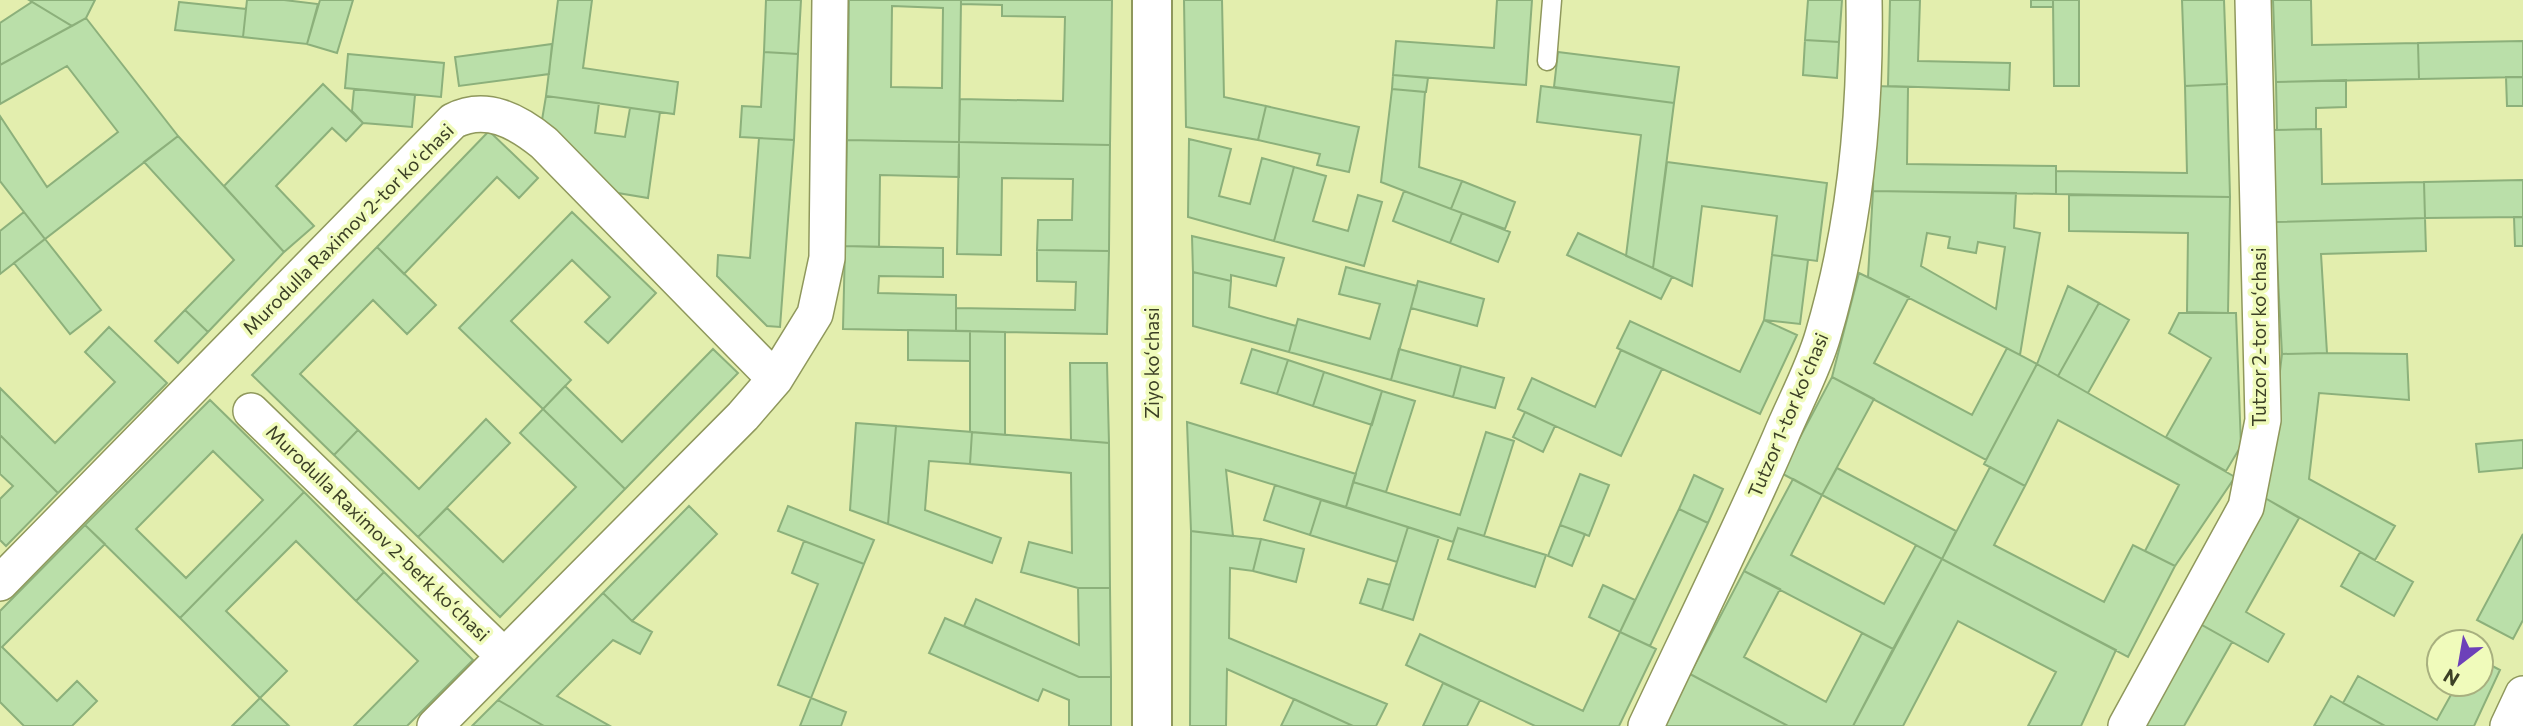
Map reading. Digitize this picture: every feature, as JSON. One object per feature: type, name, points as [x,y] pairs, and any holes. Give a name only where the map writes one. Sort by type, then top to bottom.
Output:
[{"type":"street","points":[[435,726],[743,416],[775,379],[815,314],[827,258],[830,0]]},
{"type":"street","name":"Ziyo koʻchasi","points":[[1152,0],[1152,726]]},
{"type":"street","name":"Tutzor 1-tor koʻchasi","points":[[1646,726],[1759,485],[1822,338],[1839,274],[1855,192],[1865,34],[1864,0]]},
{"type":"street","name":"Tutzor 2-tor koʻchasi","points":[[2126,726],[2246,507],[2255,467],[2263,420],[2253,0]]},
{"type":"street","name":"Murodulla Raximov 2-tor koʻchasi","points":[[0,583],[453,121],[466,114],[496,116],[529,131],[544,143],[775,379]]},
{"type":"street","name":"Murodulla Raximov 2-berk koʻchasi","points":[[251,411],[505,656]]},
{"type":"street","points":[[2508,726],[2523,694]]},
{"type":"lane","points":[[1547,61],[1552,0]]},
{"type":"building","points":[[29,0],[95,0],[86,18],[72,26]]},
{"type":"building","points":[[247,0],[318,4],[307,44],[243,37]]},
{"type":"building","points":[[320,0],[353,0],[337,53],[307,44]]},
{"type":"building","points":[[558,0],[592,0],[583,68],[678,82],[674,114],[546,96]]},
{"type":"building","points":[[766,0],[801,0],[798,54],[764,52]]},
{"type":"building","points":[[849,0],[961,0],[959,142],[847,140]],"holes":[[[892,6],[943,8],[942,88],[891,87]]]},
{"type":"building","points":[[961,0],[1112,0],[1110,145],[959,142],[960,99],[1063,101],[1065,17],[1002,16],[1002,5],[961,4]]},
{"type":"building","points":[[1184,0],[1222,0],[1224,97],[1266,106],[1258,140],[1186,127]]},
{"type":"building","points":[[1497,0],[1532,0],[1526,85],[1393,75],[1396,41],[1494,48]]},
{"type":"building","points":[[1808,0],[1842,0],[1839,42],[1805,40]]},
{"type":"building","points":[[1890,0],[1920,0],[1918,61],[2010,63],[2009,90],[1888,86]]},
{"type":"building","points":[[2031,0],[2053,0],[2053,7],[2031,7]]},
{"type":"building","points":[[2053,0],[2079,0],[2079,86],[2054,86]]},
{"type":"building","points":[[2182,0],[2224,0],[2227,84],[2185,86]]},
{"type":"building","points":[[2273,0],[2311,0],[2312,45],[2418,43],[2419,79],[2276,82]]},
{"type":"building","points":[[32,2],[72,26],[0,65],[0,23]]},
{"type":"building","points":[[179,2],[246,9],[243,37],[175,30]]},
{"type":"building","points":[[86,18],[178,136],[45,239],[0,181],[0,116],[47,187],[118,132],[67,66],[0,104],[0,65]]},
{"type":"building","points":[[1805,40],[1839,42],[1837,78],[1803,75]]},
{"type":"building","points":[[2523,41],[2523,77],[2419,79],[2418,43]]},
{"type":"building","points":[[552,44],[549,74],[459,86],[455,57]]},
{"type":"building","points":[[764,52],[798,54],[794,140],[740,137],[742,106],[761,107]]},
{"type":"building","points":[[1558,52],[1679,67],[1674,103],[1554,87]]},
{"type":"building","points":[[348,54],[444,63],[441,97],[345,88]]},
{"type":"building","points":[[1393,75],[1428,78],[1426,92],[1392,89]]},
{"type":"building","points":[[2506,77],[2523,77],[2523,106],[2507,106]]},
{"type":"building","points":[[2346,80],[2346,107],[2316,108],[2316,129],[2277,130],[2276,82]]},
{"type":"building","points":[[323,84],[363,123],[346,141],[332,128],[276,186],[314,226],[284,252],[224,186]]},
{"type":"building","points":[[2227,84],[2230,197],[2056,194],[2056,171],[2187,173],[2185,86]]},
{"type":"building","points":[[1541,86],[1674,103],[1653,268],[1626,256],[1641,135],[1537,122]]},
{"type":"building","points":[[1874,86],[1908,87],[1907,164],[2056,166],[2056,194],[1873,191]]},
{"type":"building","points":[[354,89],[415,95],[412,127],[363,123],[352,111]]},
{"type":"building","points":[[1392,89],[1425,92],[1419,167],[1462,181],[1451,209],[1381,182]]},
{"type":"building","points":[[546,96],[599,103],[595,133],[625,137],[630,108],[660,112],[648,198],[618,193],[542,120]]},
{"type":"building","points":[[1266,106],[1359,127],[1349,172],[1317,165],[1320,154],[1258,140]]},
{"type":"building","points":[[2321,129],[2322,184],[2424,182],[2425,218],[2275,222],[2272,130]]},
{"type":"building","points":[[489,131],[538,178],[519,198],[497,177],[404,274],[377,247]]},
{"type":"building","points":[[178,136],[284,252],[208,332],[185,310],[234,260],[144,162]]},
{"type":"building","points":[[759,138],[794,140],[780,327],[767,326],[717,276],[718,255],[750,258]]},
{"type":"building","points":[[1189,139],[1231,149],[1219,196],[1250,204],[1262,158],[1294,167],[1274,241],[1188,217]]},
{"type":"building","points":[[847,140],[959,142],[959,177],[880,175],[879,247],[845,246]]},
{"type":"building","points":[[959,142],[1110,145],[1109,251],[1037,250],[1038,220],[1072,220],[1073,179],[1002,178],[1001,255],[957,254]]},
{"type":"building","points":[[1667,162],[1827,183],[1817,261],[1772,255],[1777,216],[1702,206],[1692,286],[1653,268]]},
{"type":"building","points":[[1294,167],[1326,176],[1313,221],[1348,231],[1358,195],[1382,202],[1364,266],[1274,241]]},
{"type":"building","points":[[2523,180],[2523,217],[2425,218],[2424,182]]},
{"type":"building","points":[[1462,181],[1515,202],[1505,229],[1451,209]]},
{"type":"building","points":[[1404,191],[1462,213],[1450,243],[1393,221]]},
{"type":"building","points":[[1873,191],[2016,193],[2014,228],[2040,233],[2020,355],[1868,277]],"holes":[[[1927,233],[1950,237],[1948,248],[1976,253],[1978,242],[2005,247],[1996,309],[1921,266]]]},
{"type":"building","points":[[2069,195],[2230,197],[2228,313],[2187,312],[2188,233],[2069,231]]},
{"type":"building","points":[[24,212],[45,239],[0,274],[0,231]]},
{"type":"building","points":[[572,212],[656,293],[608,343],[585,322],[610,297],[572,260],[511,321],[571,380],[543,409],[459,328]]},
{"type":"building","points":[[1462,213],[1510,232],[1498,262],[1450,243]]},
{"type":"building","points":[[2514,217],[2523,217],[2523,246],[2515,246]]},
{"type":"building","points":[[2425,218],[2426,251],[2321,254],[2327,353],[2282,354],[2275,222]]},
{"type":"building","points":[[1578,233],[1672,277],[1661,299],[1567,255]]},
{"type":"building","points":[[1192,236],[1284,258],[1276,286],[1231,275],[1231,281],[1193,272]]},
{"type":"building","points":[[45,239],[101,310],[70,334],[14,263]]},
{"type":"building","points":[[845,246],[943,248],[943,277],[879,276],[878,293],[956,295],[956,331],[843,329]]},
{"type":"building","points":[[377,247],[436,305],[407,334],[373,300],[300,374],[358,430],[334,455],[252,375]]},
{"type":"building","points":[[1037,250],[1109,251],[1107,334],[956,331],[956,308],[1075,310],[1076,282],[1037,281]]},
{"type":"building","points":[[1772,255],[1808,260],[1800,324],[1764,320]]},
{"type":"building","points":[[1346,267],[1417,286],[1391,380],[1289,352],[1298,319],[1370,339],[1380,304],[1339,294]]},
{"type":"building","points":[[1193,272],[1231,281],[1229,307],[1296,326],[1289,352],[1193,326]]},
{"type":"building","points":[[1859,273],[1909,297],[1874,363],[1972,415],[2007,348],[2037,364],[1986,460],[1832,377]]},
{"type":"building","points":[[1418,281],[1484,299],[1477,326],[1411,308]]},
{"type":"building","points":[[2068,286],[2099,303],[2058,376],[2037,364]]},
{"type":"building","points":[[2099,303],[2129,320],[2088,393],[2058,376]]},
{"type":"building","points":[[185,310],[208,332],[178,363],[155,341]]},
{"type":"building","points":[[2179,313],[2236,313],[2241,446],[2226,471],[2166,437],[2211,358],[2169,333]]},
{"type":"building","points":[[1764,320],[1797,335],[1760,414],[1617,348],[1630,321],[1740,372]]},
{"type":"building","points":[[109,327],[167,383],[58,493],[0,435],[0,388],[55,443],[115,382],[85,352]]},
{"type":"building","points":[[908,330],[970,331],[970,361],[908,360]]},
{"type":"building","points":[[970,331],[1005,332],[1005,435],[970,432]]},
{"type":"building","points":[[713,349],[738,373],[625,489],[543,409],[565,386],[622,442]]},
{"type":"building","points":[[1252,349],[1288,360],[1277,394],[1241,383]]},
{"type":"building","points":[[1399,349],[1461,366],[1453,397],[1391,380]]},
{"type":"building","points":[[1621,350],[1662,369],[1621,456],[1518,409],[1532,378],[1595,407]]},
{"type":"building","points":[[2282,354],[2407,354],[2409,400],[2319,393],[2309,479],[2395,526],[2375,560],[2265,498]]},
{"type":"building","points":[[1288,360],[1324,372],[1313,406],[1277,394]]},
{"type":"building","points":[[1070,363],[1107,363],[1109,443],[1071,440]]},
{"type":"building","points":[[2037,364],[2235,477],[2175,566],[2145,551],[2179,485],[2058,420],[2025,486],[1984,464]]},
{"type":"building","points":[[1461,366],[1504,378],[1495,408],[1453,397]]},
{"type":"building","points":[[1324,372],[1382,391],[1372,425],[1313,406]]},
{"type":"building","points":[[1832,377],[1874,399],[1822,495],[1781,473]]},
{"type":"building","points":[[1382,391],[1415,401],[1386,492],[1353,482]]},
{"type":"building","points":[[210,400],[304,492],[180,618],[85,525]],"holes":[[[213,451],[263,500],[186,578],[136,529]]]},
{"type":"building","points":[[543,409],[625,489],[500,617],[418,537],[447,508],[503,562],[576,487],[520,433]]},
{"type":"building","points":[[1525,412],[1555,426],[1543,452],[1513,437]]},
{"type":"building","points":[[486,419],[510,443],[418,537],[334,455],[358,430],[419,489]]},
{"type":"building","points":[[1187,422],[1356,474],[1346,507],[1226,470],[1233,536],[1191,531]]},
{"type":"building","points":[[856,423],[896,426],[888,524],[850,510]]},
{"type":"building","points":[[896,426],[972,432],[970,464],[929,461],[925,510],[1001,538],[992,563],[888,524]]},
{"type":"building","points":[[972,432],[1109,443],[1110,588],[1078,588],[1021,572],[1029,542],[1072,553],[1071,473],[970,464]]},
{"type":"building","points":[[1486,432],[1514,441],[1484,536],[1458,528],[1453,542],[1346,507],[1353,482],[1460,515]]},
{"type":"building","points":[[0,435],[58,493],[6,546],[0,540],[0,499],[13,486],[0,474]]},
{"type":"building","points":[[2523,440],[2523,468],[2479,472],[2476,444]]},
{"type":"building","points":[[1990,467],[2025,486],[1994,545],[2104,602],[2133,545],[2175,566],[2128,657],[1942,559]]},
{"type":"building","points":[[1837,468],[1956,531],[1942,559],[1822,495]]},
{"type":"building","points":[[1580,474],[1609,485],[1589,536],[1560,525]]},
{"type":"building","points":[[1694,475],[1723,489],[1708,523],[1679,509]]},
{"type":"building","points":[[1793,479],[1822,495],[1791,555],[1884,604],[1916,545],[1942,559],[1893,649],[1744,571]]},
{"type":"building","points":[[1275,485],[1321,500],[1310,535],[1264,520]]},
{"type":"building","points":[[304,492],[384,572],[356,601],[296,541],[226,611],[287,671],[260,698],[180,618]]},
{"type":"building","points":[[2265,498],[2299,518],[2246,612],[2284,634],[2268,662],[2195,621]]},
{"type":"building","points":[[1321,500],[1408,527],[1397,562],[1310,535]]},
{"type":"building","points":[[689,506],[717,534],[632,621],[603,593]]},
{"type":"building","points":[[788,506],[874,540],[864,564],[778,531]]},
{"type":"building","points":[[1679,509],[1708,523],[1650,646],[1620,632]]},
{"type":"building","points":[[85,525],[105,544],[2,647],[57,701],[77,681],[97,701],[72,726],[24,726],[0,702],[0,611]]},
{"type":"building","points":[[1560,525],[1585,534],[1572,566],[1548,556]]},
{"type":"building","points":[[1408,527],[1439,537],[1413,620],[1382,610]]},
{"type":"building","points":[[1458,528],[1546,555],[1535,587],[1448,559]]},
{"type":"building","points":[[1191,531],[1261,539],[1253,571],[1230,568],[1229,638],[1387,704],[1376,726],[1353,726],[1227,669],[1226,726],[1190,726]]},
{"type":"building","points":[[2523,534],[2523,620],[2513,639],[2477,620]]},
{"type":"building","points":[[1261,539],[1304,549],[1296,582],[1253,571]]},
{"type":"building","points":[[804,541],[864,564],[811,698],[778,685],[818,584],[792,573]]},
{"type":"building","points":[[2360,552],[2413,582],[2394,616],[2341,586]]},
{"type":"building","points":[[1942,559],[2116,650],[2081,726],[2028,726],[2056,672],[1958,621],[1903,726],[1853,726]]},
{"type":"building","points":[[1744,571],[1780,589],[1744,657],[1826,702],[1862,633],[1893,649],[1853,726],[1788,726],[1690,674]]},
{"type":"building","points":[[384,572],[473,660],[407,726],[354,726],[418,661],[356,601]]},
{"type":"building","points":[[1368,579],[1390,585],[1382,610],[1360,603]]},
{"type":"building","points":[[1603,585],[1635,600],[1620,632],[1589,617]]},
{"type":"building","points":[[1078,588],[1110,588],[1111,677],[1079,677],[964,626],[976,599],[1079,645]]},
{"type":"building","points":[[603,593],[632,621],[652,632],[640,654],[613,640],[557,696],[610,726],[544,726],[498,700]]},
{"type":"building","points":[[945,618],[1079,677],[1111,677],[1111,726],[1069,726],[1069,700],[1043,689],[1038,701],[929,653]]},
{"type":"building","points":[[2195,621],[2232,642],[2184,726],[2136,726]]},
{"type":"building","points":[[1620,632],[1656,649],[1619,726],[1535,726],[1406,665],[1420,634],[1583,711]]},
{"type":"building","points":[[2495,667],[2500,670],[2495,681]]},
{"type":"building","points":[[1690,674],[1788,726],[1662,726]]},
{"type":"building","points":[[2358,676],[2437,720],[2449,698],[2487,698],[2474,726],[2385,726],[2343,703]]},
{"type":"building","points":[[1443,683],[1480,700],[1467,726],[1423,726]]},
{"type":"building","points":[[2331,696],[2343,703],[2385,726],[2314,726]]},
{"type":"building","points":[[260,698],[289,726],[232,726]]},
{"type":"building","points":[[811,698],[846,712],[841,726],[800,726]]},
{"type":"building","points":[[1294,699],[1353,726],[1281,726]]},
{"type":"building","points":[[498,700],[544,726],[472,726]]}]
